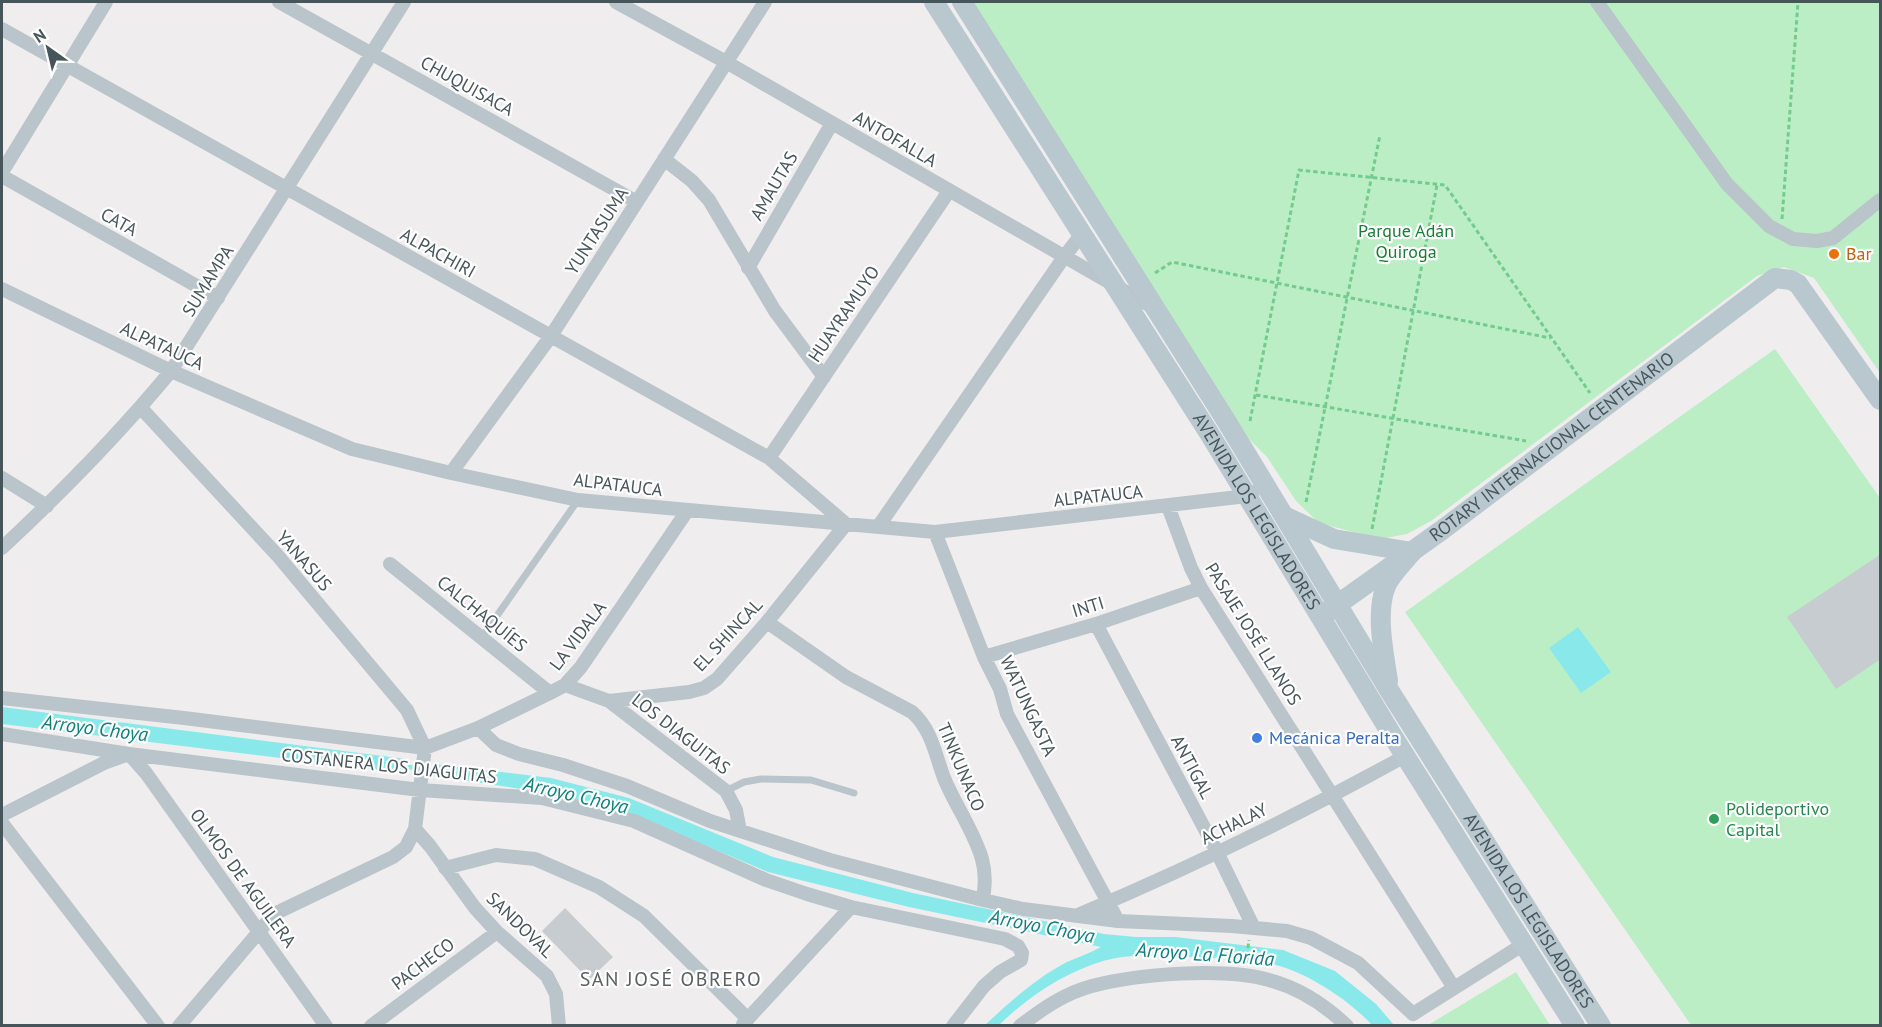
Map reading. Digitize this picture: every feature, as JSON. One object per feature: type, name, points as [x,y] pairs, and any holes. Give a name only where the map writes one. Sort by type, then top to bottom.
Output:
[{"type":"main road","name":"AVENIDA LOS LEGISLADORES","points":[[934,2],[1247,496],[1405,756],[1575,1026]]},
{"type":"main road","name":"AVENIDA LOS LEGISLADORES","points":[[962,2],[1265,485],[1389,690],[1601,1026]]},
{"type":"main road","name":"ROTARY INTERNACIONAL CENTENARIO","points":[[1320,617],[1412,552],[1775,278],[1784,278],[1798,284],[1881,400]]},
{"type":"main road","points":[[1284,516],[1334,539],[1412,552],[1386,585],[1382,602],[1382,633],[1389,690]]},
{"type":"street","points":[[2,174],[106,2]]},
{"type":"street","name":"CHUQUISACA","points":[[279,2],[637,202]]},
{"type":"street","name":"SUMAMPA","points":[[2,548],[47,506],[141,408],[171,371],[404,2]]},
{"type":"street","name":"ANTOFALLA","points":[[616,2],[726,62],[1156,310]]},
{"type":"street","name":"YUNTASUMA","points":[[451,473],[551,336],[765,2]]},
{"type":"street","points":[[1597,2],[1727,184],[1769,226],[1793,238],[1817,241],[1833,238],[1881,200]]},
{"type":"street","name":"ALPACHIRI","points":[[2,29],[769,458],[846,524]]},
{"type":"street","name":"AMAUTAS","points":[[748,268],[832,123]]},
{"type":"street","points":[[664,159],[692,181],[709,200],[775,311],[824,377]]},
{"type":"street","name":"CATA","points":[[2,174],[218,298]]},
{"type":"street","name":"HUAYRAMUYO","points":[[769,458],[949,190]]},
{"type":"street","points":[[878,527],[1081,235]]},
{"type":"street","name":"ALPATAUCA","points":[[2,289],[171,371],[352,449],[578,500],[935,532],[1247,496],[1265,485]]},
{"type":"street","name":"YANASUS","points":[[141,408],[278,556],[406,710],[424,754]]},
{"type":"street","points":[[2,478],[47,506]]},
{"type":"street","name":"PASAJE JOSÉ LLANOS","points":[[1168,506],[1191,568],[1201,588],[1454,988]]},
{"type":"street","name":"LA VIDALA","points":[[424,754],[565,685],[581,667],[687,511]]},
{"type":"street","name":"EL SHINCAL","points":[[565,685],[609,701],[689,692],[704,688],[717,679],[767,622],[846,524]]},
{"type":"street","name":"WATUNGASTA","points":[[935,532],[984,657],[1000,689],[1007,714],[1118,921]]},
{"type":"street","name":"CALCHAQUÍES","points":[[390,564],[550,693]]},
{"type":"street","name":"INTI","points":[[984,657],[1096,624],[1201,588]]},
{"type":"street","name":"TINKUNACO","points":[[767,622],[846,677],[912,712],[921,721],[930,736],[944,779],[981,856],[986,878],[983,900]]},
{"type":"street","name":"ANTIGAL","points":[[1096,624],[1217,852],[1252,934]]},
{"type":"street","points":[[2,698],[195,719],[424,754],[415,830],[406,847],[393,857],[274,914],[258,930],[179,1026]]},
{"type":"street","name":"LOS DIAGUITAS","points":[[609,701],[726,791],[736,810],[740,831]]},
{"type":"street","points":[[478,728],[496,744],[519,754],[563,765],[627,786],[710,821],[830,860],[983,900],[1023,909],[1118,921],[1252,934],[1287,931],[1311,938],[1358,963],[1413,1014],[1524,944]]},
{"type":"street","name":"COSTANERA LOS DIAGUITAS","points":[[2,734],[129,754],[420,783],[542,798],[634,822],[766,880],[851,907],[1005,939],[1018,946],[1022,953],[1021,960],[1000,972],[984,986],[953,1026]]},
{"type":"street","points":[[2,815],[104,764],[129,754]]},
{"type":"street","name":"OLMOS DE AGUILERA","points":[[129,754],[146,773],[326,1026]]},
{"type":"street","name":"ACHALAY","points":[[1075,916],[1334,796],[1405,756]]},
{"type":"street","points":[[2,823],[158,1026]]},
{"type":"street","name":"SANDOVAL","points":[[415,830],[496,932],[547,976],[556,994],[558,1026]]},
{"type":"street","points":[[446,868],[496,855],[535,860],[599,887],[644,915],[745,1022],[851,907]]},
{"type":"street","name":"PACHECO","points":[[371,1026],[496,932]]},
{"type":"street","points":[[1020,1026],[1037,1012],[1064,996],[1091,986],[1169,975],[1227,974],[1267,979],[1296,990],[1328,1007],[1347,1026]]},
{"type":"lane","points":[[482,637],[578,500]]},
{"type":"lane","points":[[726,791],[744,782],[761,779],[811,780],[854,793]]},
{"type":"path","points":[[1781,232],[1798,2]]},
{"type":"path","points":[[1306,502],[1380,135]]},
{"type":"path","points":[[1250,421],[1299,170],[1445,185],[1590,393]]},
{"type":"path","points":[[1372,529],[1437,184]]},
{"type":"path","points":[[1155,273],[1172,262],[1551,338]]},
{"type":"path","points":[[1256,395],[1526,441]]},
{"type":"path","points":[[1245,965],[1252,934]]},
{"type":"green space","name":"Parque Adán Quiroga","points":[[973,2],[1880,2],[1880,373],[1814,278],[1784,267],[1757,276],[1431,521],[1407,534],[1380,539],[1319,523],[1296,501],[1267,457],[1249,439]]},
{"type":"green space","name":"Polideportivo Capital","points":[[1775,349],[1880,498],[1880,1025],[1691,1025],[1405,612]]},
{"type":"green space","points":[[1516,972],[1550,1025],[1428,1025]]},
{"type":"water","points":[[1578,627],[1611,672],[1581,693],[1549,648]]},
{"type":"water","points":[[2,707],[406,759],[403,773],[2,724]]},
{"type":"water","name":"Arroyo La Florida","points":[[435,764],[551,778],[629,798],[773,857],[913,893],[1104,934],[1176,937],[1283,950],[1335,971],[1376,1004],[1394,1025],[1372,1025],[1328,989],[1301,974],[1276,965],[1233,959],[1146,955],[1114,958],[1075,972],[1022,1004],[999,1025],[985,1025],[1045,975],[1101,947],[909,907],[768,872],[623,811],[548,793],[434,776]]},
{"type":"building","points":[[1881,554],[1881,659],[1836,689],[1787,617]]},
{"type":"building","points":[[565,908],[613,957],[589,980],[542,931]]},
{"type":"waterway","name":"Arroyo Choya","points":[[400,766],[439,771]]},
{"type":"place","name":"Bar","points":[[1834,254]]},
{"type":"place","name":"Mecánica Peralta","points":[[1257,738]]},
{"type":"place","name":"Polideportivo Capital","points":[[1714,819]]},
{"type":"district","name":"SAN JOSÉ OBRERO","points":[[671,979]]}]
